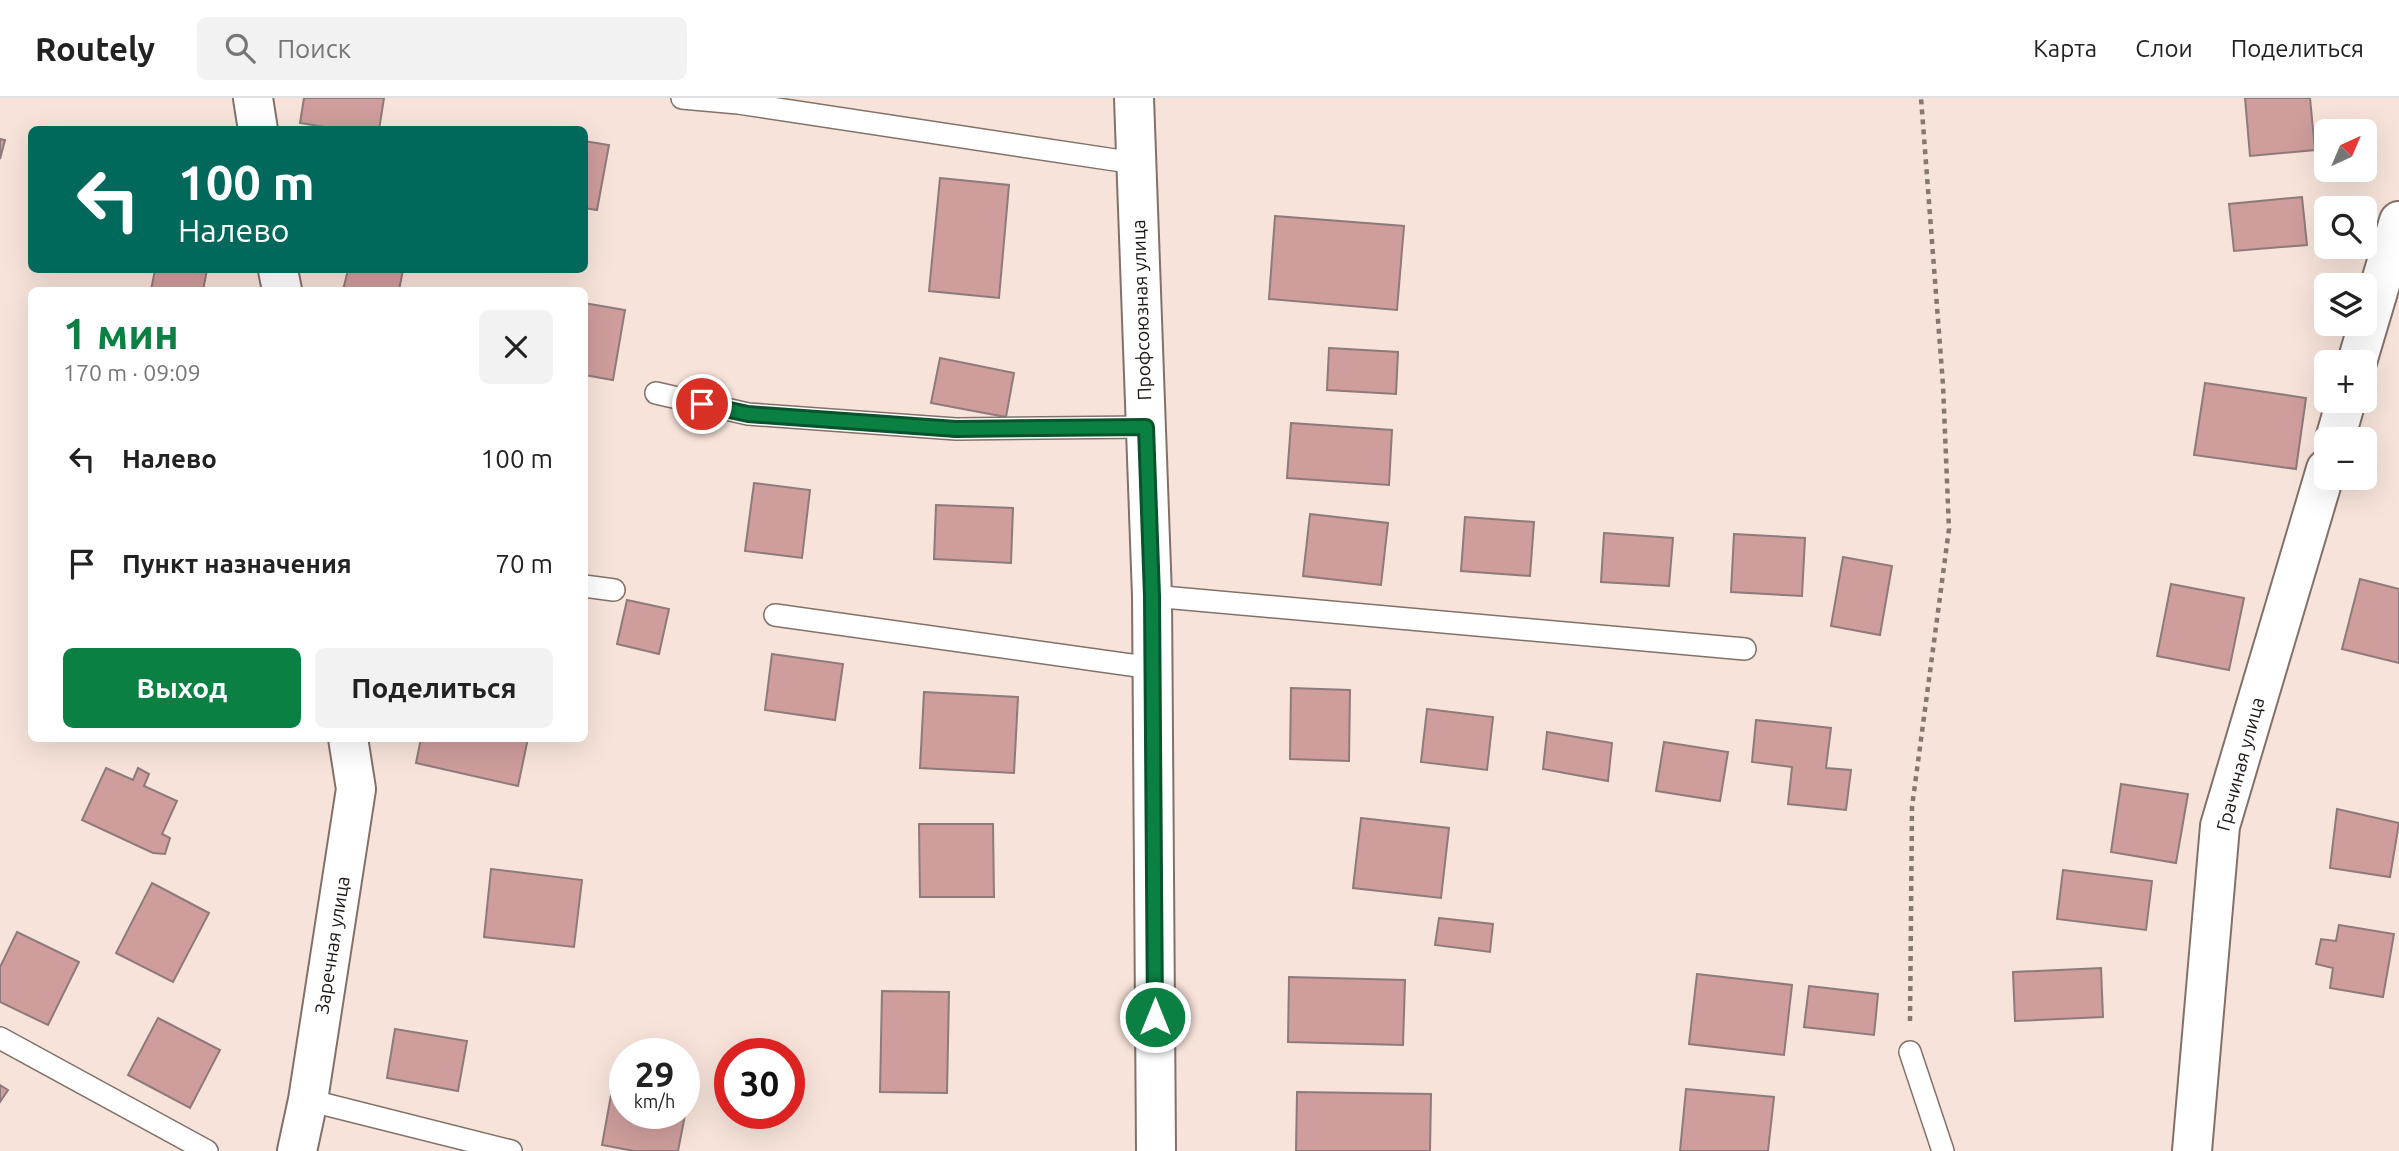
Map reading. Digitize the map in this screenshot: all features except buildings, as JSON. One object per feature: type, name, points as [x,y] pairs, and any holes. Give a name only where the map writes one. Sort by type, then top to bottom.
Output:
[{"type":"street","points":[[253,98],[257,126]]},
{"type":"street","name":"Профсоюзная улица","points":[[1134,98],[1152,596],[1156,1151]]},
{"type":"street","points":[[2361,350],[2399,221]]},
{"type":"street","name":"Грачиная улица","points":[[2192,1151],[2220,826],[2320,490]]},
{"type":"street","name":"Заречная улица","points":[[297,1151],[308,1100],[356,789],[349,742]]},
{"type":"lane","points":[[682,98],[738,103],[1135,163]]},
{"type":"lane","points":[[656,393],[748,414],[956,429],[1146,427]]},
{"type":"lane","points":[[588,587],[614,590]]},
{"type":"lane","points":[[1152,596],[1745,649]]},
{"type":"lane","points":[[775,615],[1152,668]]},
{"type":"lane","points":[[0,1038],[207,1151]]},
{"type":"lane","points":[[1910,1052],[1944,1151]]},
{"type":"lane","points":[[308,1100],[511,1151]]},
{"type":"path","points":[[1910,1052],[1912,807],[1949,529],[1943,385],[1922,98]]},
{"type":"route","points":[[702,404],[748,414],[956,429],[1146,427],[1152,596],[1155,1017]]}]
